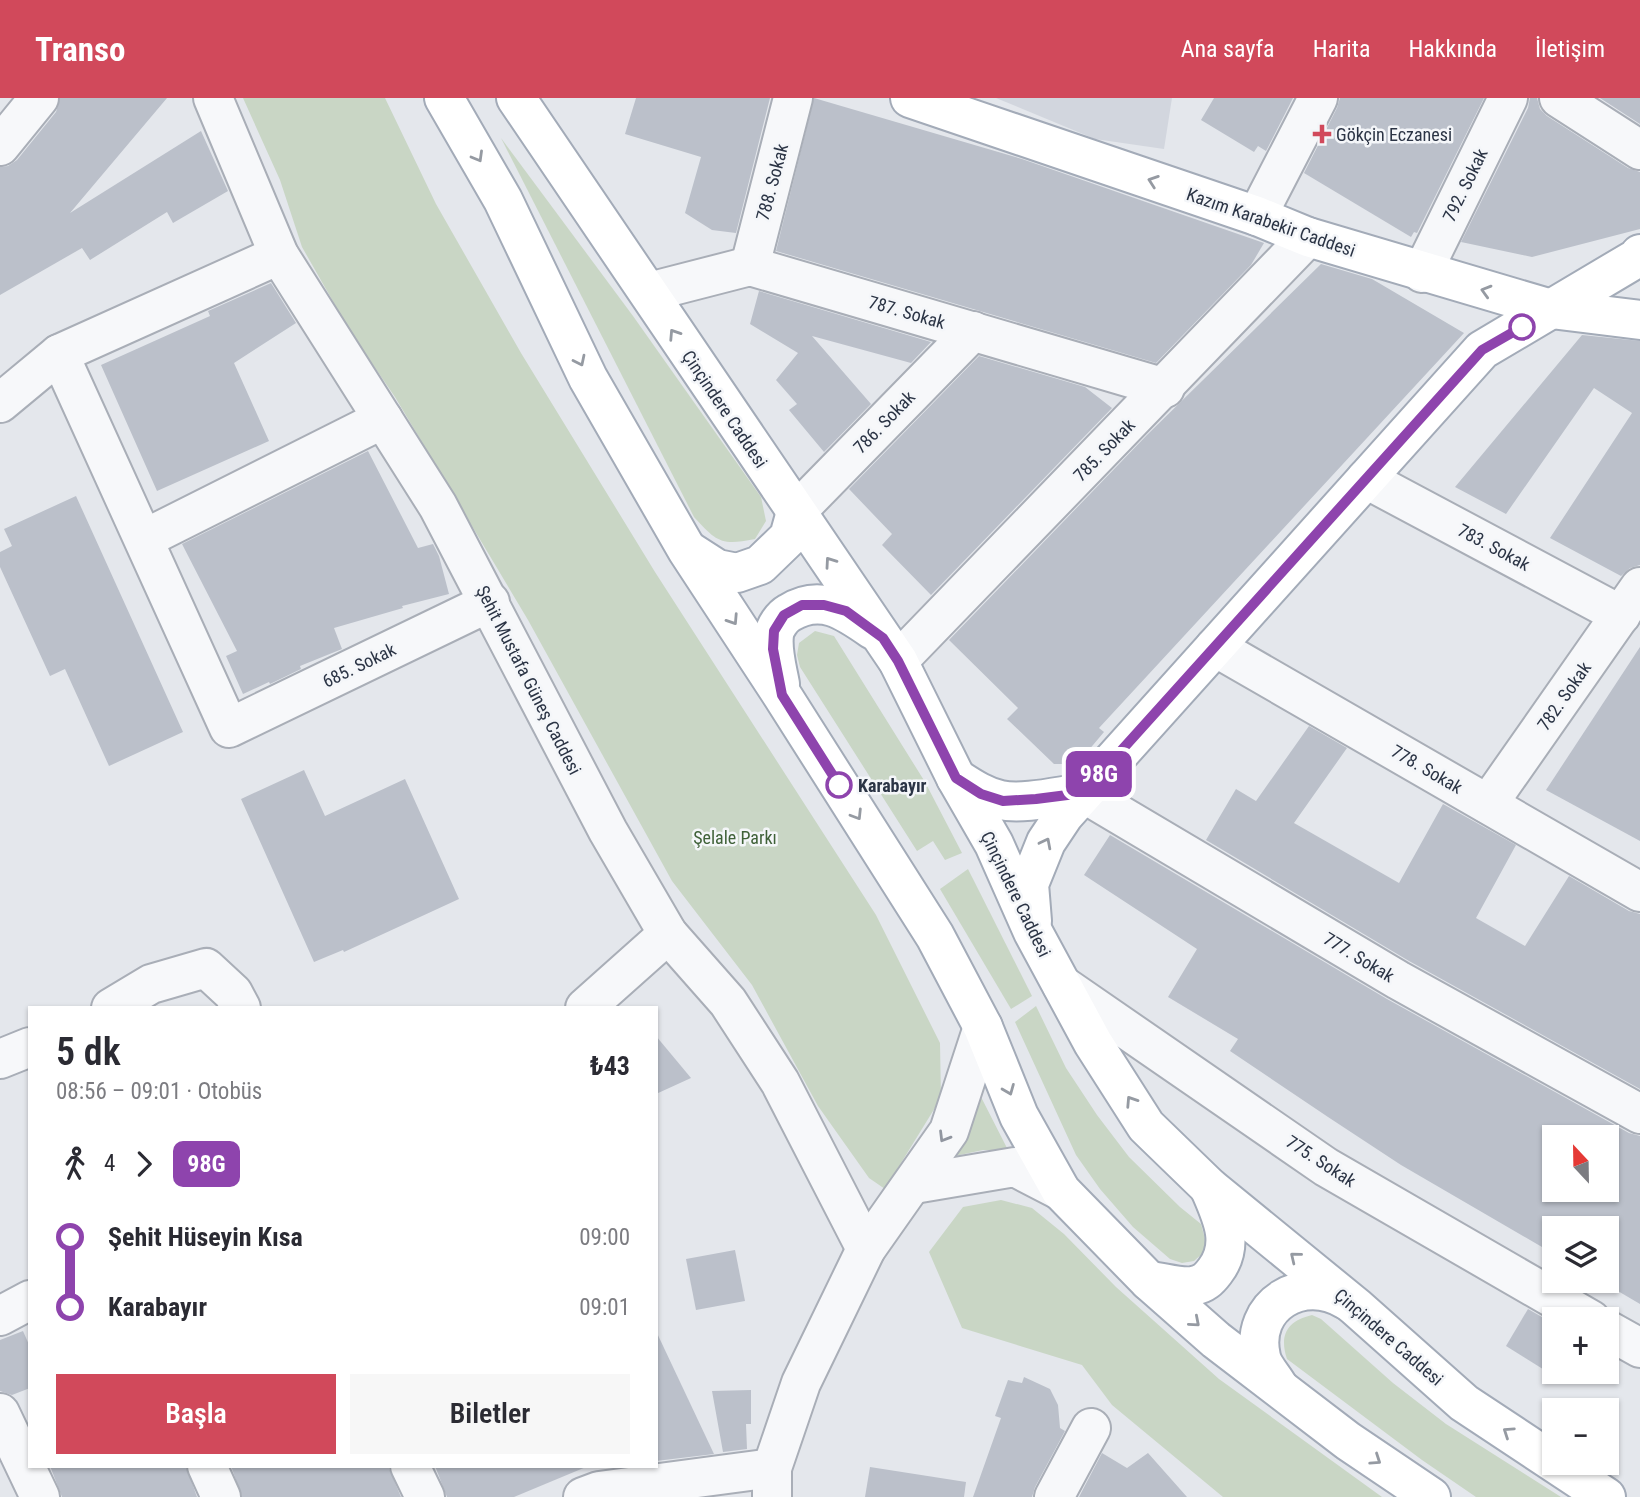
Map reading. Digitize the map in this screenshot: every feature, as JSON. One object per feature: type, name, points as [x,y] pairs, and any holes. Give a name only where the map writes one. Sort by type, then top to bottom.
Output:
[{"type":"main road","points":[[444,98],[502,200],[588,378],[687,550],[935,936],[983,1027],[1019,1116],[1061,1191],[1149,1281],[1216,1340],[1348,1441],[1431,1497]]},
{"type":"main road","name":"Çinçindere Caddesi","points":[[516,98],[891,650],[993,844],[1033,932],[1093,1043],[1146,1126],[1209,1187],[1356,1307],[1464,1403],[1606,1497]]},
{"type":"main road","name":"Kazım Karabekir Caddesi","points":[[921,100],[1257,216],[1308,237],[1422,273],[1551,309],[1640,320]]},
{"type":"main road","points":[[1033,932],[1030,884],[1046,842],[1083,793],[1482,350],[1640,254]]},
{"type":"main road","points":[[687,550],[717,569],[737,573],[760,565],[789,537],[796,512]]},
{"type":"main road","points":[[782,695],[773,649],[774,631],[784,615],[802,605],[824,605],[846,611],[891,650]]},
{"type":"main road","points":[[956,778],[981,794],[1003,801],[1083,793]]},
{"type":"main road","points":[[1149,1281],[1192,1286],[1207,1281],[1222,1262],[1227,1241],[1223,1220],[1209,1187]]},
{"type":"main road","points":[[1278,1386],[1261,1359],[1259,1337],[1263,1319],[1276,1303],[1293,1293],[1313,1290],[1336,1294],[1356,1307]]},
{"type":"street","points":[[0,146],[39,98]]},
{"type":"street","name":"Şehit Mustafa Güneş Caddesi","points":[[213,98],[279,255],[438,506],[608,831],[668,934],[728,1002],[779,1082],[866,1249]]},
{"type":"street","name":"788. Sokak","points":[[750,266],[793,98]]},
{"type":"street","points":[[1257,216],[1318,98]]},
{"type":"street","name":"792. Sokak","points":[[1422,273],[1508,98]]},
{"type":"street","points":[[1559,98],[1640,150]]},
{"type":"street","name":"785. Sokak","points":[[891,650],[1165,388],[1308,237]]},
{"type":"street","points":[[0,403],[59,354],[279,255]]},
{"type":"street","points":[[649,292],[750,266]]},
{"type":"street","name":"787. Sokak","points":[[750,266],[1165,388]]},
{"type":"street","name":"786. Sokak","points":[[796,512],[972,331]]},
{"type":"street","points":[[59,354],[144,540],[383,419]]},
{"type":"street","name":"783. Sokak","points":[[1366,479],[1631,601]]},
{"type":"street","name":"685. Sokak","points":[[144,540],[229,728],[490,602]]},
{"type":"street","name":"782. Sokak","points":[[1489,804],[1631,601]]},
{"type":"street","name":"778. Sokak","points":[[1214,647],[1640,892]]},
{"type":"street","name":"777. Sokak","points":[[1083,793],[1398,980],[1640,1114]]},
{"type":"street","points":[[587,1006],[668,934]]},
{"type":"street","points":[[114,1006],[151,984],[206,968],[233,993],[240,1006]]},
{"type":"street","name":"775. Sokak","points":[[1062,985],[1326,1167],[1568,1307]]},
{"type":"street","points":[[593,1485],[772,1483],[801,1383],[866,1249],[949,1131],[983,1027]]},
{"type":"street","points":[[0,1059],[28,1047]]},
{"type":"street","points":[[914,1184],[1015,1167],[1061,1191]]},
{"type":"street","points":[[0,1316],[28,1301]]},
{"type":"street","points":[[1619,1336],[1640,1348]]},
{"type":"street","points":[[0,1413],[40,1497]]},
{"type":"street","points":[[1054,1497],[1091,1428]]},
{"type":"street","points":[[208,1468],[221,1497]]},
{"type":"street","points":[[411,1468],[425,1497]]},
{"type":"shaded area","points":[[996,98],[1172,98],[1164,149],[1095,139]]},
{"type":"green space","name":"Şelale Parkı","points":[[243,98],[385,98],[436,204],[521,353],[655,572],[876,915],[940,1043],[941,1098],[885,1189],[869,1178],[818,1106],[752,985],[672,881],[528,620],[395,397],[351,333],[302,247],[280,180]]},
{"type":"green space","points":[[501,138],[633,316],[761,497],[766,521],[755,539],[734,542],[720,540],[694,517]]},
{"type":"green space","points":[[815,631],[834,636],[925,782],[962,853],[945,860],[933,841],[917,851],[800,667],[797,655],[799,643]]},
{"type":"green space","points":[[968,869],[1032,996],[1011,1009],[940,889]]},
{"type":"green space","points":[[1036,1006],[1066,1068],[1097,1115],[1129,1157],[1201,1224],[1206,1243],[1203,1253],[1194,1261],[1182,1263],[1170,1259],[1133,1227],[1100,1189],[1076,1155],[1015,1022]]},
{"type":"green space","points":[[981,1097],[1008,1150],[983,1150],[955,1156],[969,1134]]},
{"type":"green space","points":[[1001,1200],[1032,1208],[1064,1234],[1116,1287],[1219,1379],[1382,1497],[1223,1497],[1112,1405],[1082,1365],[962,1328],[929,1252],[963,1207]]},
{"type":"green space","points":[[1312,1315],[1321,1319],[1393,1383],[1446,1424],[1561,1497],[1476,1497],[1422,1460],[1287,1359],[1284,1343],[1287,1330],[1296,1321]]},
{"type":"building","points":[[60,98],[167,98],[70,213],[201,131],[228,191],[173,223],[167,212],[90,260],[82,248],[0,295],[0,167],[8,166],[17,160],[56,112]]},
{"type":"building","points":[[636,98],[770,98],[736,233],[712,230],[685,213],[701,157],[625,134]]},
{"type":"building","points":[[814,98],[1022,159],[1264,243],[1251,265],[1156,363],[776,251]]},
{"type":"building","points":[[1214,98],[1293,98],[1266,151],[1258,146],[1254,152],[1201,120]]},
{"type":"building","points":[[1340,98],[1484,98],[1417,233],[1414,232],[1411,237],[1304,173]]},
{"type":"building","points":[[1530,98],[1537,98],[1540,109],[1547,116],[1628,168],[1640,172],[1640,229],[1532,257],[1461,242],[1528,108]]},
{"type":"building","points":[[1600,98],[1640,98],[1640,124]]},
{"type":"building","points":[[1321,264],[1372,279],[1464,333],[1099,728],[1104,732],[1077,764],[1054,764],[1007,719],[1018,708],[949,640],[1147,435]]},
{"type":"building","points":[[271,283],[296,323],[234,363],[269,441],[157,491],[101,365],[210,316],[208,311]]},
{"type":"building","points":[[759,291],[931,342],[911,363],[812,336],[871,404],[824,452],[789,410],[797,404],[776,380],[798,353],[750,324]]},
{"type":"building","points":[[1582,335],[1640,341],[1640,565],[1630,568],[1621,576],[1550,538],[1632,413],[1594,388],[1506,514],[1455,487]]},
{"type":"building","points":[[979,356],[1085,387],[1112,408],[931,595],[882,545],[892,534],[849,489]]},
{"type":"building","points":[[368,451],[418,548],[433,544],[449,594],[334,628],[342,649],[243,694],[226,656],[237,651],[182,544]]},
{"type":"building","points":[[76,496],[183,732],[109,766],[65,669],[50,676],[0,567],[0,552],[12,546],[4,529]]},
{"type":"building","points":[[1640,647],[1640,841],[1546,790]]},
{"type":"building","points":[[1309,726],[1347,748],[1294,823],[1399,883],[1443,804],[1516,845],[1476,918],[1525,946],[1569,876],[1629,911],[1640,914],[1640,1089],[1409,961],[1206,840],[1236,789],[1256,801]]},
{"type":"building","points":[[304,770],[325,816],[405,779],[459,899],[344,952],[343,950],[314,962],[241,799]]},
{"type":"building","points":[[1110,835],[1387,999],[1615,1125],[1542,1125],[1542,1202],[1619,1202],[1619,1127],[1640,1136],[1640,1304],[1619,1292],[1619,1216],[1542,1216],[1542,1247],[1401,1165],[1230,1051],[1238,1039],[1168,997],[1197,949],[1084,875]]},
{"type":"building","points":[[658,1038],[691,1078],[658,1093]]},
{"type":"building","points":[[735,1250],[745,1301],[696,1310],[686,1259]]},
{"type":"building","points":[[1528,1309],[1542,1317],[1542,1368],[1506,1346]]},
{"type":"building","points":[[23,1331],[28,1342],[28,1389],[12,1395],[0,1391],[0,1340]]},
{"type":"building","points":[[658,1335],[714,1454],[658,1461]]},
{"type":"building","points":[[1024,1377],[1050,1389],[1058,1405],[1060,1428],[1065,1431],[1032,1497],[973,1497],[1001,1418],[995,1416],[1008,1380],[1022,1383]]},
{"type":"building","points":[[751,1390],[751,1424],[746,1424],[747,1449],[723,1452],[712,1391]]},
{"type":"building","points":[[1102,1453],[1127,1468],[1148,1453],[1187,1497],[1079,1497]]},
{"type":"building","points":[[870,1467],[966,1482],[964,1497],[865,1497]]},
{"type":"building","points":[[51,1468],[187,1468],[197,1497],[62,1497]]},
{"type":"building","points":[[232,1468],[389,1468],[401,1497],[242,1497]]},
{"type":"building","points":[[436,1468],[584,1468],[514,1497],[447,1497]]},
{"type":"bus line","name":"98G","points":[[839,785],[782,695],[773,649],[774,631],[784,615],[802,605],[824,605],[846,611],[883,638],[898,661],[956,778],[981,794],[1003,801],[1083,793],[1482,350],[1522,327]]},
{"type":"place","name":"Gökçin Eczanesi","points":[[1322,134]]},
{"type":"place","name":"Karabayır","points":[[839,785]]}]
